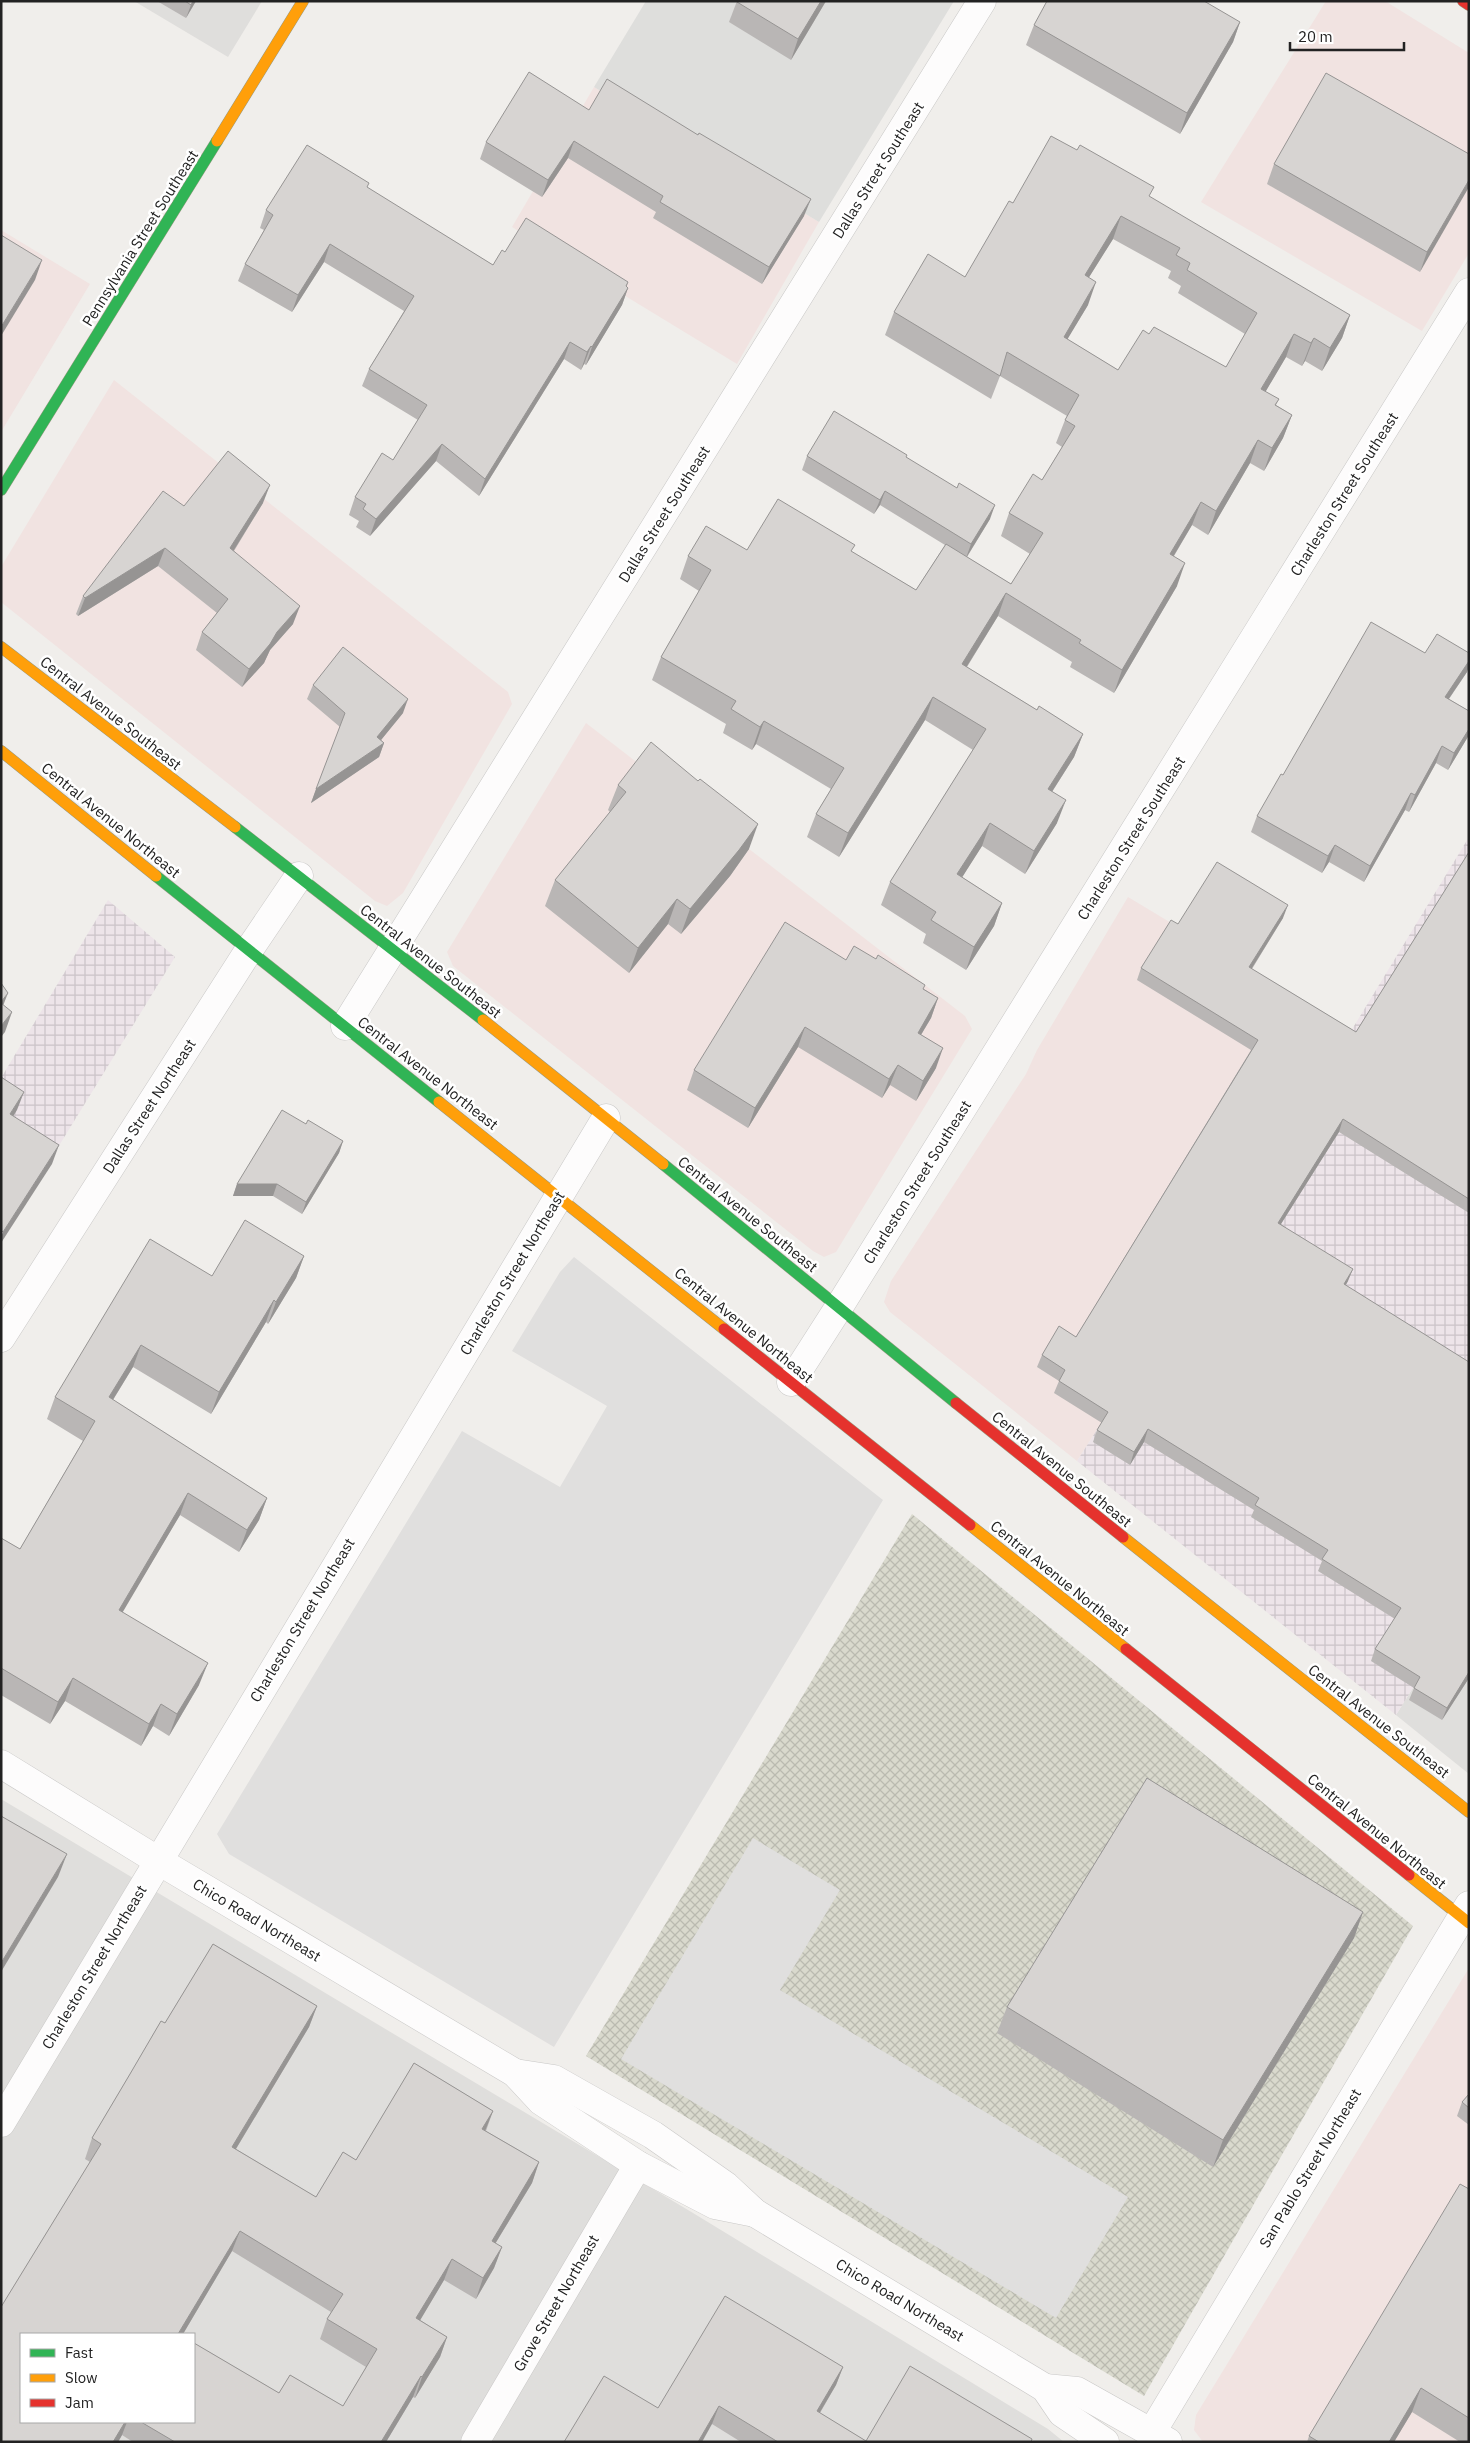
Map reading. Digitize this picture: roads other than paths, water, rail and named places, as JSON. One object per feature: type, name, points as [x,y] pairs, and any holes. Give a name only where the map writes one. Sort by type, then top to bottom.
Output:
[{"type":"main road","name":"Pennsylvania Street Southeast","points":[[1,490],[303,1]]},
{"type":"main road","points":[[1463,1],[1469,5]]},
{"type":"main road","name":"Central Avenue Southeast","points":[[1,647],[299,876],[606,1118],[1058,1486],[1469,1812]]},
{"type":"main road","name":"Central Avenue Northeast","points":[[1,751],[791,1382],[1466,1915]]},
{"type":"street","name":"Dallas Street Southeast","points":[[345,1026],[394,950],[982,1]]},
{"type":"street","name":"Charleston Street Southeast","points":[[791,1382],[1469,292]]},
{"type":"street","name":"Dallas Street Northeast","points":[[1,1338],[249,950],[299,876]]},
{"type":"street","name":"Charleston Street Northeast","points":[[1,2122],[157,1860],[606,1118]]},
{"type":"street","name":"Chico Road Northeast","points":[[1,1764],[157,1860],[514,2073],[541,2100],[638,2165],[715,2205],[755,2212]]},
{"type":"street","name":"San Pablo Street Northeast","points":[[1160,2437],[1466,1915]]},
{"type":"street","name":"Chico Road Northeast","points":[[514,2073],[554,2079],[653,2135],[726,2186],[755,2212],[1045,2388],[1062,2413],[1105,2442]]},
{"type":"street","name":"Grove Street Northeast","points":[[475,2442],[638,2165]]},
{"type":"street","name":"Chico Road Northeast","points":[[1045,2388],[1076,2391],[1160,2437]]}]
